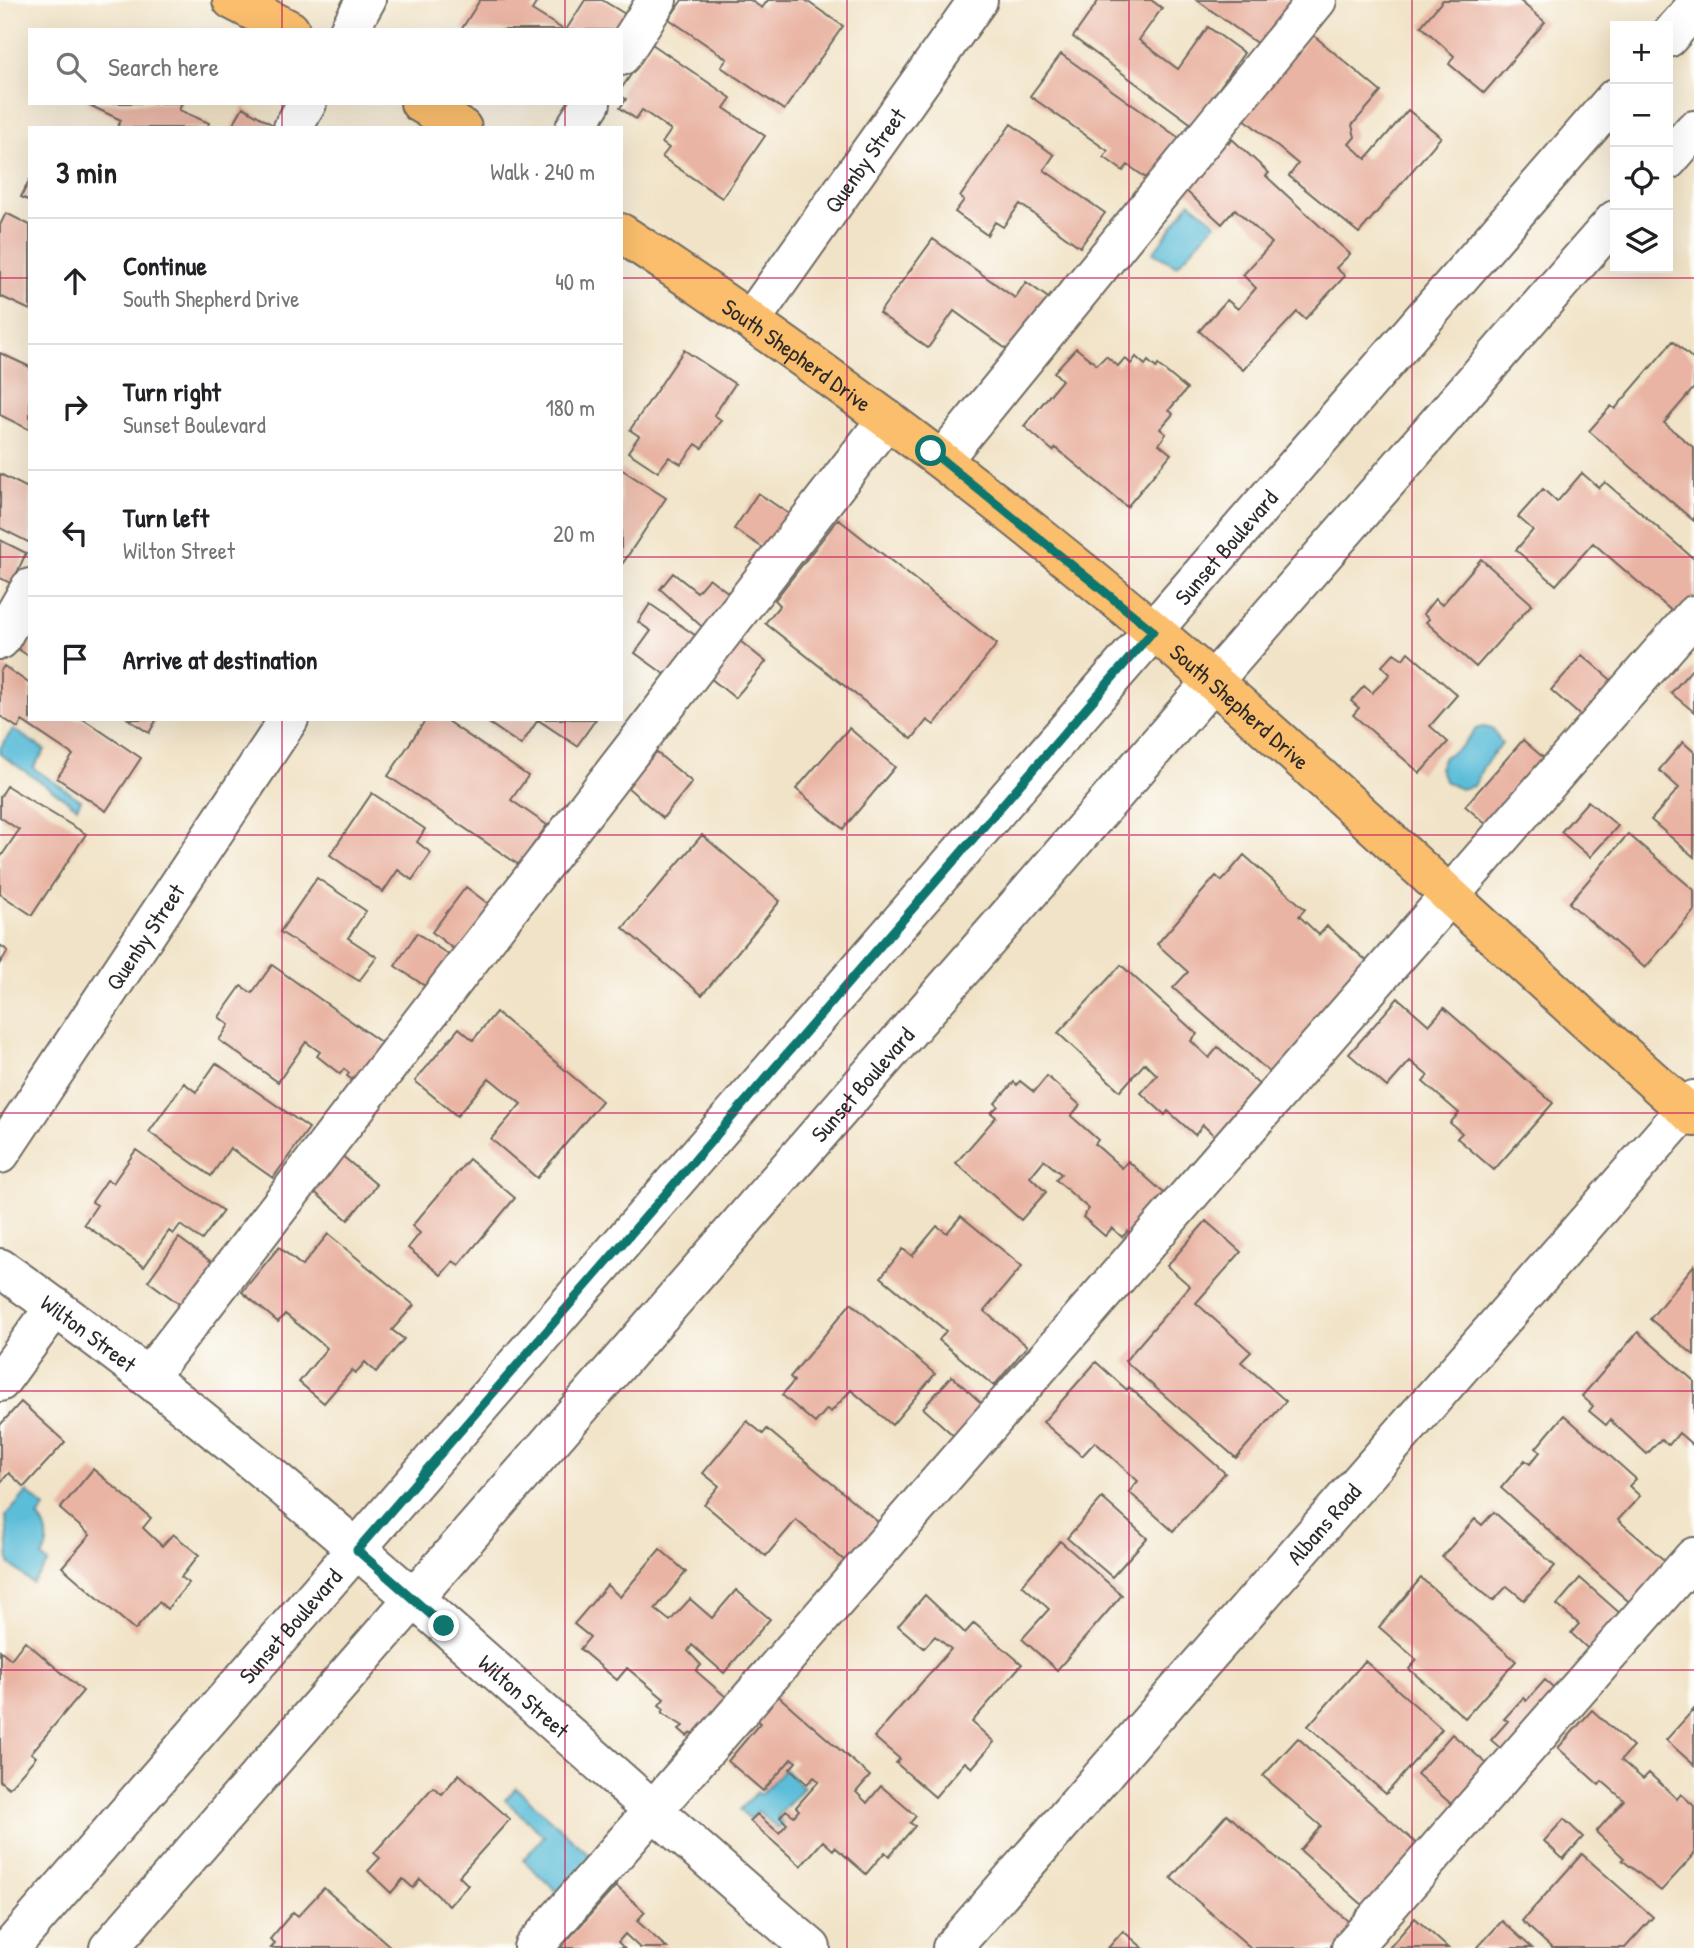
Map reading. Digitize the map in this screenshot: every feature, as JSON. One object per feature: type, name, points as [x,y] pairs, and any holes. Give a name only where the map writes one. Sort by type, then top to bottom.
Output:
[{"type":"main road","points":[[232,0],[286,28]]},
{"type":"main road","points":[[423,105],[459,126]]},
{"type":"main road","name":"South Shepherd Drive","points":[[623,234],[751,320],[942,460],[1153,631],[1691,1109]]},
{"type":"street","points":[[350,28],[366,0]]},
{"type":"street","points":[[623,52],[657,0]]},
{"type":"street","name":"Quenby Street","points":[[751,320],[978,0]]},
{"type":"street","points":[[942,460],[1317,0]]},
{"type":"street","points":[[1673,32],[1694,8]]},
{"type":"street","points":[[294,126],[306,105]]},
{"type":"street","points":[[576,126],[590,105]]},
{"type":"street","name":"Sunset Boulevard","points":[[10,1948],[1610,105]]},
{"type":"street","points":[[1673,154],[1694,130]]},
{"type":"street","name":"Sunset Boulevard","points":[[109,1948],[1610,226]]},
{"type":"street","points":[[148,1377],[887,419]]},
{"type":"street","points":[[0,640],[28,591]]},
{"type":"street","points":[[533,1948],[1694,615]]},
{"type":"street","name":"Quenby Street","points":[[0,1154],[288,721]]},
{"type":"street","name":"Albans Road","points":[[951,1948],[1691,1109]]},
{"type":"street","name":"Wilton Street","points":[[0,1268],[148,1377],[357,1550],[652,1812],[811,1948]]},
{"type":"street","points":[[0,1382],[55,1307]]},
{"type":"street","points":[[1351,1948],[1694,1557]]},
{"type":"water","points":[[1190,202],[1216,223],[1177,266],[1153,253]]},
{"type":"water","points":[[13,729],[45,750],[33,768],[81,800],[77,807],[0,754],[0,748]]},
{"type":"water","points":[[1476,729],[1493,729],[1502,744],[1484,765],[1474,786],[1460,789],[1445,781],[1439,768],[1444,757],[1461,747]]},
{"type":"water","points":[[27,1492],[45,1508],[38,1517],[47,1536],[42,1557],[48,1563],[32,1583],[9,1563],[6,1516]]},
{"type":"water","points":[[784,1769],[804,1787],[777,1817],[783,1824],[778,1829],[758,1811],[750,1819],[740,1810],[757,1792],[761,1795]]},
{"type":"water","points":[[516,1788],[594,1859],[561,1895],[523,1860],[544,1836],[505,1800]]},
{"type":"building","points":[[480,0],[538,0],[532,10],[561,28],[462,28]]},
{"type":"building","points":[[585,0],[602,0],[630,17],[623,28],[567,28]]},
{"type":"building","points":[[682,0],[750,0],[762,8],[768,0],[805,0],[843,26],[784,110],[721,67],[727,59],[669,19]]},
{"type":"building","points":[[1099,0],[1151,0],[1162,8],[1139,40],[1178,69],[1208,27],[1244,53],[1193,125],[1073,37]]},
{"type":"building","points":[[1197,0],[1296,0],[1262,47]]},
{"type":"building","points":[[1443,0],[1519,0],[1545,22],[1484,93],[1449,64],[1454,56],[1421,26]]},
{"type":"building","points":[[1312,34],[1381,92],[1352,125],[1355,137],[1349,144],[1366,159],[1408,110],[1441,137],[1359,233],[1289,176],[1298,164],[1242,117]]},
{"type":"building","points":[[652,44],[731,98],[724,108],[765,136],[722,198],[662,157],[669,148],[662,143],[671,130],[642,110],[636,119],[620,108],[626,99],[623,97],[623,86]]},
{"type":"building","points":[[1061,54],[1186,143],[1156,185],[1128,165],[1123,171],[1104,157],[1108,151],[1030,96]]},
{"type":"building","points":[[89,105],[181,105],[179,110],[209,123],[208,126],[118,126],[121,120]]},
{"type":"building","points":[[243,107],[275,126],[232,126]]},
{"type":"building","points":[[1011,124],[1054,155],[1044,170],[1105,213],[1080,247],[1020,204],[1003,227],[995,222],[987,235],[955,212],[964,200],[960,197]]},
{"type":"building","points":[[1232,139],[1269,173],[1266,176],[1350,254],[1336,268],[1345,276],[1305,319],[1297,312],[1243,370],[1199,331],[1227,300],[1238,309],[1256,288],[1243,275],[1272,243],[1235,209],[1222,224],[1185,190],[1227,141],[1229,143]]},
{"type":"building","points":[[28,183],[28,200],[21,197]]},
{"type":"building","points":[[6,213],[28,224],[28,309],[0,296],[0,225]]},
{"type":"building","points":[[933,239],[1015,298],[1026,282],[1058,305],[1020,359],[954,311],[928,348],[879,313]]},
{"type":"building","points":[[1673,341],[1694,360],[1694,388],[1664,423],[1694,448],[1694,521],[1589,431],[1611,406],[1615,409]]},
{"type":"building","points":[[1076,348],[1097,365],[1106,356],[1118,366],[1125,358],[1131,364],[1136,357],[1145,365],[1148,361],[1156,368],[1158,365],[1187,389],[1169,410],[1173,414],[1160,429],[1166,434],[1159,444],[1171,454],[1127,507],[1056,448],[1053,451],[1024,426],[1062,380],[1054,372]]},
{"type":"building","points":[[684,350],[735,384],[714,415],[721,420],[702,448],[696,444],[681,464],[669,457],[658,472],[628,452],[639,436],[630,430]]},
{"type":"building","points":[[0,353],[28,366],[28,429],[0,415]]},
{"type":"building","points":[[623,470],[666,498],[623,563]]},
{"type":"building","points":[[1582,473],[1599,488],[1605,482],[1694,559],[1694,605],[1681,619],[1593,543],[1556,585],[1516,550],[1533,530],[1518,517],[1543,489],[1557,502]]},
{"type":"building","points":[[0,474],[28,488],[28,542],[0,528]]},
{"type":"building","points":[[758,493],[795,518],[771,553],[734,529]]},
{"type":"building","points":[[838,519],[997,644],[934,725],[927,720],[912,739],[765,623],[780,605],[775,600]]},
{"type":"building","points":[[0,540],[26,553],[12,584],[0,578]]},
{"type":"building","points":[[1481,559],[1532,604],[1476,667],[1426,622],[1429,619],[1423,614],[1435,599],[1442,605]]},
{"type":"building","points":[[673,573],[697,592],[709,578],[738,600],[710,634],[660,589]]},
{"type":"building","points":[[650,604],[702,640],[674,681],[635,653],[651,631],[638,622]]},
{"type":"building","points":[[28,620],[28,656],[12,645]]},
{"type":"building","points":[[740,641],[766,662],[735,698],[709,677]]},
{"type":"building","points":[[1408,652],[1457,695],[1430,726],[1448,742],[1420,773],[1353,715],[1359,708],[1351,701],[1364,686],[1372,693],[1390,674],[1382,666],[1394,653],[1403,659]]},
{"type":"building","points":[[1582,655],[1623,690],[1592,726],[1551,690]]},
{"type":"building","points":[[4,666],[28,683],[28,721],[86,721],[141,758],[106,811],[57,778],[73,755],[22,721],[18,728],[0,716],[0,672]]},
{"type":"building","points":[[1694,667],[1694,712],[1671,693]]},
{"type":"building","points":[[131,721],[156,721],[149,733]]},
{"type":"building","points":[[425,721],[447,721],[528,776],[511,800],[547,825],[519,865],[388,776]]},
{"type":"building","points":[[486,721],[537,721],[521,745]]},
{"type":"building","points":[[540,721],[595,721],[577,746]]},
{"type":"building","points":[[849,728],[895,767],[843,829],[796,789]]},
{"type":"building","points":[[1523,740],[1553,766],[1495,832],[1465,806]]},
{"type":"building","points":[[1683,742],[1694,752],[1694,857],[1651,820],[1679,788],[1659,770]]},
{"type":"building","points":[[656,752],[692,782],[663,818],[627,787]]},
{"type":"building","points":[[7,786],[86,834],[32,915],[0,894],[0,858],[19,830],[0,817],[0,797]]},
{"type":"building","points":[[372,793],[425,829],[417,842],[431,853],[412,880],[398,870],[383,892],[330,855]]},
{"type":"building","points":[[1588,801],[1618,826],[1590,857],[1561,832]]},
{"type":"building","points":[[1628,834],[1694,890],[1694,911],[1645,968],[1569,903]]},
{"type":"building","points":[[702,835],[780,901],[702,995],[623,928]]},
{"type":"building","points":[[1244,855],[1305,909],[1299,916],[1319,935],[1327,926],[1377,970],[1274,1076],[1173,988],[1188,972],[1157,944],[1216,876],[1222,881]]},
{"type":"building","points":[[317,878],[366,911],[348,938],[377,957],[359,981],[280,932]]},
{"type":"building","points":[[466,887],[499,912],[464,957],[432,932]]},
{"type":"building","points":[[417,933],[453,958],[431,990],[395,966]]},
{"type":"building","points":[[0,945],[8,951],[0,963]]},
{"type":"building","points":[[272,965],[389,1048],[357,1083],[347,1076],[349,1073],[344,1069],[340,1074],[317,1056],[320,1052],[306,1042],[278,1082],[219,1040],[229,1025],[219,1017],[241,986],[252,993]]},
{"type":"building","points":[[1121,965],[1197,1034],[1191,1041],[1209,1058],[1218,1047],[1266,1091],[1220,1141],[1203,1125],[1195,1135],[1168,1111],[1165,1115],[1141,1093],[1157,1075],[1145,1063],[1120,1091],[1058,1033]]},
{"type":"building","points":[[1398,998],[1429,1025],[1444,1008],[1553,1103],[1494,1170],[1457,1138],[1462,1133],[1450,1123],[1459,1113],[1423,1082],[1428,1076],[1410,1061],[1387,1087],[1349,1054]]},
{"type":"building","points":[[496,1012],[602,1101],[537,1178],[491,1139],[521,1104],[489,1078],[457,1116],[415,1081],[459,1028],[473,1040]]},
{"type":"building","points":[[216,1063],[309,1128],[273,1178],[230,1148],[211,1176],[149,1132],[184,1083],[196,1092]]},
{"type":"building","points":[[1047,1076],[1080,1105],[1071,1116],[1098,1140],[1095,1144],[1122,1168],[1128,1161],[1165,1194],[1131,1233],[1128,1231],[1122,1237],[1112,1228],[1105,1236],[1083,1217],[1089,1209],[1056,1180],[1061,1174],[1044,1160],[1030,1177],[1046,1192],[1021,1220],[956,1163],[996,1117],[991,1113],[998,1106],[995,1103],[1014,1082],[1017,1085],[1020,1081],[1034,1092]]},
{"type":"building","points":[[136,1150],[223,1211],[202,1240],[180,1225],[173,1234],[169,1231],[144,1267],[84,1224],[97,1205],[92,1202],[107,1180],[113,1183]]},
{"type":"building","points":[[340,1154],[377,1185],[348,1220],[311,1189]]},
{"type":"building","points":[[469,1159],[515,1198],[459,1265],[453,1261],[441,1275],[408,1248],[420,1233],[412,1226]]},
{"type":"building","points":[[961,1216],[1022,1266],[984,1311],[1027,1346],[994,1386],[939,1340],[946,1331],[881,1277],[903,1249],[912,1256],[937,1226],[947,1233]]},
{"type":"building","points":[[1206,1221],[1241,1252],[1196,1303],[1251,1352],[1241,1362],[1286,1401],[1236,1458],[1125,1361],[1190,1286],[1167,1266]]},
{"type":"building","points":[[328,1234],[414,1305],[392,1330],[404,1339],[376,1372],[365,1362],[356,1373],[352,1370],[324,1403],[299,1382],[327,1348],[285,1314],[278,1322],[242,1292],[279,1247],[302,1266]]},
{"type":"building","points":[[179,1238],[221,1269],[189,1311],[148,1281]]},
{"type":"building","points":[[1694,1265],[1694,1355],[1650,1319]]},
{"type":"building","points":[[851,1303],[935,1374],[892,1425],[851,1390],[831,1412],[827,1409],[815,1423],[782,1395],[794,1381],[790,1377]]},
{"type":"building","points":[[1638,1332],[1694,1381],[1694,1446],[1679,1433],[1669,1445],[1661,1439],[1647,1454],[1610,1420],[1606,1425],[1589,1411],[1593,1406],[1582,1396]]},
{"type":"building","points":[[1096,1362],[1127,1390],[1129,1387],[1225,1473],[1173,1531],[1129,1492],[1138,1481],[1095,1442],[1082,1456],[1043,1422]]},
{"type":"building","points":[[952,1376],[993,1414],[964,1445],[923,1408]]},
{"type":"building","points":[[21,1402],[65,1442],[24,1487],[9,1473],[0,1483],[0,1425]]},
{"type":"building","points":[[1564,1415],[1636,1479],[1629,1486],[1640,1496],[1618,1520],[1672,1567],[1636,1608],[1501,1488],[1525,1460],[1530,1464],[1540,1452],[1536,1448]]},
{"type":"building","points":[[747,1421],[763,1434],[767,1429],[884,1527],[851,1566],[796,1520],[766,1556],[704,1504],[719,1486],[703,1473]]},
{"type":"building","points":[[93,1469],[151,1518],[143,1528],[162,1546],[173,1534],[199,1555],[181,1577],[189,1583],[167,1609],[159,1602],[135,1630],[62,1567],[90,1535],[60,1509]]},
{"type":"building","points":[[1102,1498],[1147,1538],[1112,1577],[1067,1538]]},
{"type":"building","points":[[1494,1512],[1555,1566],[1524,1600],[1507,1586],[1493,1601],[1442,1557],[1475,1519],[1482,1525]]},
{"type":"building","points":[[1060,1541],[1122,1595],[1057,1670],[1022,1639],[1049,1609],[1022,1585]]},
{"type":"building","points":[[660,1549],[686,1572],[655,1609],[670,1621],[690,1599],[712,1618],[736,1590],[770,1619],[724,1673],[692,1645],[688,1651],[701,1665],[696,1671],[726,1697],[721,1702],[728,1708],[701,1740],[691,1732],[687,1736],[679,1729],[683,1726],[662,1713],[664,1709],[659,1705],[664,1699],[627,1668],[617,1680],[580,1649],[590,1637],[574,1624],[607,1585],[620,1597]]},
{"type":"building","points":[[1421,1578],[1516,1661],[1465,1718],[1409,1669],[1417,1660],[1379,1627]]},
{"type":"building","points":[[1580,1578],[1631,1623],[1599,1659],[1571,1633],[1579,1624],[1557,1605]]},
{"type":"building","points":[[925,1595],[965,1633],[974,1623],[1022,1664],[972,1722],[994,1742],[972,1768],[965,1762],[935,1797],[896,1763],[900,1759],[874,1737],[951,1649],[935,1636],[924,1648],[898,1626]]},
{"type":"building","points":[[25,1641],[83,1691],[31,1753],[36,1757],[9,1788],[0,1781],[0,1650],[11,1659]]},
{"type":"building","points":[[1365,1661],[1442,1729],[1386,1794],[1308,1726]]},
{"type":"building","points":[[1545,1680],[1567,1699],[1513,1759],[1491,1740],[1508,1721],[1504,1719],[1523,1698],[1526,1701]]},
{"type":"building","points":[[776,1694],[870,1776],[856,1792],[867,1803],[881,1786],[916,1816],[910,1823],[915,1826],[889,1856],[885,1852],[866,1874],[835,1847],[833,1850],[823,1841],[801,1866],[750,1821],[757,1814],[779,1833],[787,1824],[780,1817],[786,1810],[794,1816],[799,1810],[796,1807],[819,1781],[814,1777],[807,1784],[790,1769],[796,1762],[792,1758],[763,1791],[728,1761],[760,1723],[754,1718]]},
{"type":"building","points":[[1694,1709],[1694,1765],[1666,1740]]},
{"type":"building","points":[[1592,1710],[1633,1747],[1621,1760],[1643,1779],[1649,1773],[1677,1799],[1681,1794],[1694,1806],[1694,1855],[1661,1891],[1622,1860],[1624,1858],[1596,1832],[1624,1800],[1602,1781],[1599,1785],[1558,1748]]},
{"type":"building","points":[[1452,1734],[1493,1769],[1457,1809],[1417,1774]]},
{"type":"building","points":[[1298,1738],[1426,1852],[1372,1913],[1300,1850],[1321,1826],[1263,1776]]},
{"type":"building","points":[[459,1774],[510,1819],[459,1876],[468,1885],[449,1906],[420,1879],[413,1888],[403,1879],[391,1893],[368,1871],[380,1858],[374,1853],[433,1787],[442,1794]]},
{"type":"building","points":[[1227,1814],[1357,1929],[1341,1948],[1251,1948],[1171,1878]]},
{"type":"building","points":[[1564,1819],[1583,1837],[1563,1859],[1544,1841]]},
{"type":"building","points":[[1582,1854],[1653,1917],[1625,1948],[1552,1948],[1522,1921]]},
{"type":"building","points":[[616,1886],[645,1912],[637,1921],[667,1948],[640,1948],[625,1934],[618,1942],[624,1948],[560,1948]]},
{"type":"building","points":[[324,1888],[392,1948],[271,1948],[275,1943],[270,1939],[293,1912],[298,1916]]},
{"type":"building","points":[[1415,1918],[1448,1948],[1389,1948]]},
{"type":"building","points":[[1502,1921],[1532,1948],[1477,1948]]},
{"type":"building","points":[[1123,1931],[1143,1948],[1108,1948]]},
{"type":"route","points":[[444,1626],[357,1550],[1153,631],[931,451]]}]
